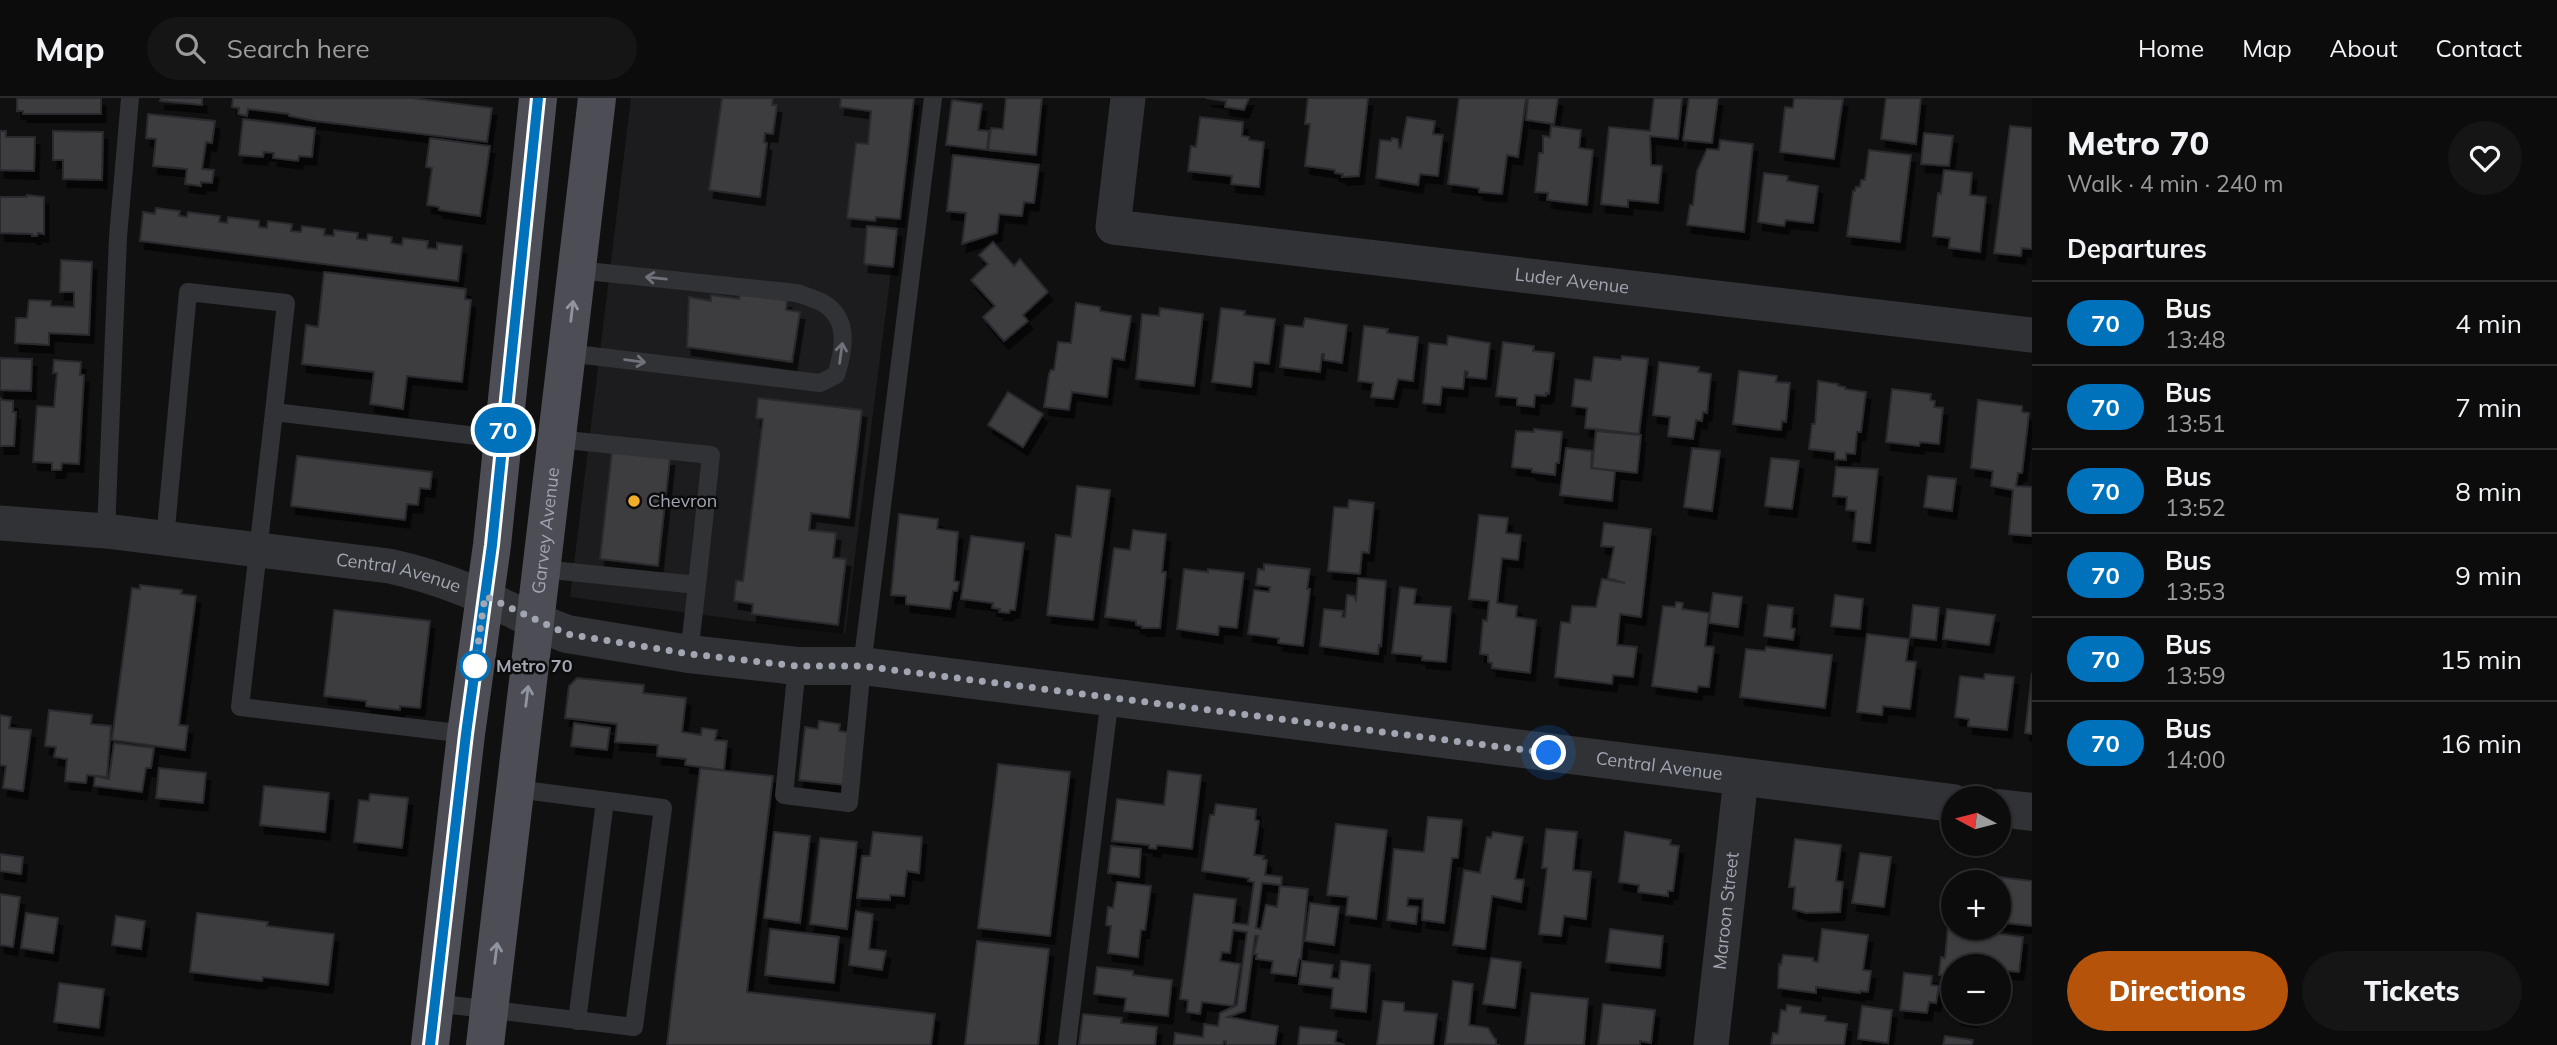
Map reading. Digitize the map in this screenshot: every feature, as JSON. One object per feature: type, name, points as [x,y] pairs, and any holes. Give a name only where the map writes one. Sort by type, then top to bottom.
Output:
[{"type":"main road","points":[[430,1045],[485,596],[538,98]]},
{"type":"main road","name":"Garvey Avenue","points":[[487,1027],[597,98]]},
{"type":"street","name":"Luder Avenue","points":[[1128,98],[1113,227],[2032,335]]},
{"type":"street","name":"Central Avenue","points":[[0,523],[106,531],[389,566],[430,575],[485,596],[536,622],[567,634],[690,654],[797,666],[862,666],[1941,802]]},
{"type":"street","name":"Maroon Street","points":[[1711,1045],[1741,778]]},
{"type":"street","points":[[2011,810],[2032,812]]},
{"type":"lane","points":[[106,531],[118,237],[130,98]]},
{"type":"lane","points":[[797,666],[784,795],[849,803],[862,666],[933,98]]},
{"type":"lane","points":[[567,352],[820,383],[836,375],[842,359],[843,336],[839,316],[824,303],[797,293],[577,270]]},
{"type":"lane","points":[[165,539],[188,292],[286,303],[240,707],[466,734]]},
{"type":"lane","points":[[274,412],[502,439]]},
{"type":"lane","points":[[557,439],[711,455],[690,654]]},
{"type":"lane","points":[[542,569],[697,585]]},
{"type":"lane","points":[[1067,1045],[1111,697]]},
{"type":"lane","points":[[435,1003],[487,1027],[577,1021],[634,1027],[663,808],[516,789]]},
{"type":"lane","points":[[577,1021],[605,801]]},
{"type":"shaded area","points":[[631,98],[913,98],[845,634],[570,597]]},
{"type":"building","points":[[17,98],[101,98],[101,114],[23,114],[23,111],[17,111]]},
{"type":"building","points":[[161,98],[202,98],[202,105],[160,101]]},
{"type":"building","points":[[233,98],[412,98],[492,108],[487,142],[315,121],[289,114],[248,109],[247,116],[238,114],[239,108],[232,107]]},
{"type":"building","points":[[722,98],[773,98],[772,105],[777,105],[773,134],[765,133],[764,142],[767,143],[760,197],[709,190]]},
{"type":"building","points":[[841,98],[914,98],[900,219],[876,217],[875,221],[847,218],[856,143],[868,144],[871,111],[840,107]]},
{"type":"building","points":[[1006,98],[1042,98],[1036,155],[988,150],[991,128],[1003,129]]},
{"type":"building","points":[[1206,98],[1249,98],[1244,110],[1225,107],[1226,101]]},
{"type":"building","points":[[1308,98],[1368,98],[1359,176],[1342,177],[1343,174],[1335,173],[1335,170],[1305,166],[1310,124],[1305,124]]},
{"type":"building","points":[[1459,98],[1526,98],[1518,157],[1507,155],[1502,194],[1479,192],[1479,188],[1448,184]]},
{"type":"building","points":[[1528,98],[1558,98],[1554,124],[1526,120]]},
{"type":"building","points":[[1654,98],[1682,98],[1678,139],[1650,136],[1651,165],[1662,166],[1658,203],[1628,200],[1628,207],[1601,204],[1609,127],[1650,131]]},
{"type":"building","points":[[1689,98],[1718,98],[1712,143],[1683,140]]},
{"type":"building","points":[[1794,98],[1843,99],[1834,159],[1780,152],[1785,107],[1793,108]]},
{"type":"building","points":[[1886,98],[1921,98],[1916,144],[1881,139]]},
{"type":"building","points":[[952,100],[982,104],[978,130],[989,131],[987,150],[946,145]]},
{"type":"building","points":[[148,114],[215,121],[212,143],[206,142],[202,169],[214,170],[212,183],[201,182],[201,186],[185,184],[187,169],[153,166],[156,139],[146,138]]},
{"type":"building","points":[[1200,117],[1243,122],[1242,136],[1264,142],[1259,187],[1231,184],[1232,176],[1188,171],[1191,146],[1196,147]]},
{"type":"building","points":[[1407,117],[1435,121],[1433,134],[1443,135],[1438,176],[1420,174],[1418,185],[1376,178],[1380,140],[1398,139],[1401,148]]},
{"type":"building","points":[[243,119],[315,128],[312,157],[299,156],[298,161],[273,158],[274,153],[264,152],[263,157],[239,155]]},
{"type":"building","points":[[1551,126],[1581,130],[1579,148],[1593,150],[1587,205],[1547,200],[1548,193],[1535,192],[1539,153],[1543,153],[1543,136],[1550,137]]},
{"type":"building","points":[[2010,126],[2032,128],[2032,249],[2022,248],[2021,256],[1994,253]]},
{"type":"building","points":[[0,131],[6,131],[6,137],[35,137],[34,171],[0,170]]},
{"type":"building","points":[[53,131],[103,132],[102,180],[63,179],[63,160],[53,160]]},
{"type":"building","points":[[1924,133],[1953,136],[1949,166],[1921,164]]},
{"type":"building","points":[[430,138],[490,146],[480,216],[439,210],[439,207],[427,205],[432,168],[426,167]]},
{"type":"building","points":[[1720,140],[1753,144],[1744,232],[1687,225],[1690,205],[1693,205],[1697,171],[1707,149],[1719,150]]},
{"type":"building","points":[[1869,150],[1911,155],[1900,242],[1847,236],[1853,191],[1860,187],[1861,180],[1865,180]]},
{"type":"building","points":[[953,155],[1039,165],[1034,203],[1024,202],[1022,216],[999,214],[997,233],[962,244],[966,213],[947,211]]},
{"type":"building","points":[[1944,170],[1972,173],[1970,195],[1986,197],[1980,252],[1949,248],[1950,238],[1933,236],[1938,193],[1941,194]]},
{"type":"building","points":[[1764,173],[1788,176],[1787,181],[1818,186],[1813,223],[1786,220],[1784,226],[1758,222]]},
{"type":"building","points":[[0,197],[44,197],[44,234],[32,236],[0,233]]},
{"type":"building","points":[[156,208],[180,211],[179,216],[187,217],[188,212],[220,216],[219,222],[227,223],[228,217],[259,221],[259,227],[267,228],[268,221],[292,224],[291,231],[301,232],[302,226],[325,229],[324,235],[334,236],[334,230],[358,233],[357,239],[367,240],[368,234],[392,237],[391,243],[402,245],[403,238],[428,241],[427,248],[437,249],[437,243],[462,246],[458,281],[140,241],[143,212],[155,214]]},
{"type":"building","points":[[867,226],[897,229],[893,267],[864,264]]},
{"type":"building","points":[[993,242],[1014,266],[1020,259],[1048,292],[1023,315],[1028,321],[1004,341],[983,317],[995,306],[971,280],[988,264],[979,255]]},
{"type":"building","points":[[61,260],[92,262],[89,335],[49,333],[49,345],[15,343],[16,318],[27,318],[29,300],[51,301],[51,306],[74,307],[74,292],[60,292]]},
{"type":"building","points":[[324,272],[466,289],[465,299],[471,300],[462,382],[407,376],[403,409],[370,404],[374,372],[302,364],[306,325],[318,327]]},
{"type":"building","points":[[740,294],[787,300],[786,310],[800,312],[792,362],[687,347],[689,297],[711,301],[711,295],[739,299]]},
{"type":"building","points":[[1076,303],[1100,307],[1100,311],[1131,316],[1124,360],[1112,358],[1107,397],[1072,392],[1069,410],[1044,407],[1058,342],[1071,343]]},
{"type":"building","points":[[1160,308],[1203,314],[1194,386],[1136,379],[1142,314],[1159,316]]},
{"type":"building","points":[[1221,308],[1245,311],[1244,315],[1275,319],[1269,364],[1254,362],[1251,387],[1212,382]]},
{"type":"building","points":[[1305,318],[1347,325],[1342,363],[1324,360],[1322,354],[1320,372],[1280,367],[1285,325],[1303,327]]},
{"type":"building","points":[[1364,326],[1388,329],[1387,333],[1418,337],[1413,381],[1398,379],[1393,399],[1371,397],[1373,383],[1358,381]]},
{"type":"building","points":[[1448,336],[1490,343],[1486,379],[1467,377],[1468,372],[1465,371],[1463,389],[1442,387],[1440,405],[1423,403],[1429,343],[1447,345]]},
{"type":"building","points":[[1503,342],[1534,346],[1533,351],[1554,353],[1549,394],[1535,395],[1534,407],[1517,405],[1517,398],[1496,396]]},
{"type":"building","points":[[1622,356],[1648,359],[1639,434],[1585,428],[1587,408],[1572,406],[1575,379],[1591,381],[1594,357],[1621,360]]},
{"type":"building","points":[[0,358],[32,359],[31,391],[0,390]]},
{"type":"building","points":[[54,360],[81,362],[80,375],[84,375],[79,464],[62,463],[61,470],[52,470],[52,463],[33,462],[37,406],[54,407],[57,373],[53,373]]},
{"type":"building","points":[[1659,362],[1699,367],[1698,372],[1711,374],[1707,413],[1703,412],[1702,421],[1696,420],[1693,439],[1668,436],[1670,417],[1653,415]]},
{"type":"building","points":[[1739,371],[1777,376],[1776,382],[1790,383],[1786,422],[1782,421],[1781,430],[1733,424]]},
{"type":"building","points":[[1818,381],[1866,392],[1855,454],[1846,453],[1846,460],[1835,459],[1835,452],[1809,449],[1812,424],[1815,424]]},
{"type":"building","points":[[1892,389],[1931,394],[1930,400],[1935,401],[1934,407],[1943,408],[1939,444],[1920,442],[1919,446],[1886,442]]},
{"type":"building","points":[[1008,392],[1043,414],[1023,447],[988,425]]},
{"type":"building","points":[[0,398],[13,401],[13,412],[16,412],[14,446],[0,446]]},
{"type":"building","points":[[758,398],[862,410],[849,518],[811,513],[809,530],[836,533],[833,558],[846,559],[838,625],[752,614],[753,604],[734,601],[736,581],[743,581],[763,419],[756,418]]},
{"type":"building","points":[[1978,400],[2022,406],[2022,412],[2029,413],[2022,473],[2018,473],[2016,486],[2032,487],[2032,536],[2009,534],[2013,490],[1991,486],[1993,471],[1971,468]]},
{"type":"building","points":[[1534,429],[1562,432],[1555,475],[1512,467],[1516,431],[1534,432]]},
{"type":"building","points":[[1596,431],[1641,435],[1637,473],[1592,468]]},
{"type":"building","points":[[1566,448],[1592,451],[1591,468],[1615,471],[1612,501],[1560,495]]},
{"type":"building","points":[[1692,448],[1720,451],[1712,511],[1684,507]]},
{"type":"building","points":[[612,451],[670,458],[658,566],[600,559]]},
{"type":"building","points":[[297,456],[432,472],[430,489],[420,488],[418,505],[407,504],[405,520],[291,506]]},
{"type":"building","points":[[1771,458],[1799,461],[1792,509],[1765,506]]},
{"type":"building","points":[[1836,467],[1878,469],[1870,543],[1853,541],[1856,511],[1846,510],[1847,497],[1833,496]]},
{"type":"building","points":[[1928,476],[1956,479],[1952,511],[1924,507]]},
{"type":"building","points":[[1077,486],[1110,490],[1093,620],[1047,615],[1056,535],[1071,537]]},
{"type":"building","points":[[1349,500],[1374,503],[1369,553],[1362,552],[1360,574],[1328,571],[1334,507],[1348,508]]},
{"type":"building","points":[[899,514],[938,519],[937,529],[958,532],[954,581],[959,582],[957,591],[953,591],[950,609],[906,604],[906,596],[891,595]]},
{"type":"building","points":[[1479,515],[1508,518],[1506,533],[1521,535],[1518,560],[1502,558],[1497,603],[1517,606],[1516,617],[1536,620],[1530,673],[1492,668],[1488,655],[1480,654],[1483,620],[1487,621],[1489,601],[1469,599]]},
{"type":"building","points":[[1604,523],[1651,529],[1641,617],[1620,614],[1617,645],[1637,647],[1633,677],[1613,675],[1612,684],[1555,677],[1561,622],[1570,623],[1572,606],[1596,607],[1602,579],[1625,583],[1608,578],[1614,547],[1601,546]]},
{"type":"building","points":[[1133,530],[1166,534],[1162,572],[1166,572],[1160,628],[1142,628],[1136,625],[1136,621],[1105,617],[1114,548],[1130,550]]},
{"type":"building","points":[[971,536],[1024,543],[1015,610],[1010,610],[1009,613],[999,612],[1000,609],[992,608],[993,603],[961,599]]},
{"type":"building","points":[[1264,564],[1310,569],[1303,646],[1278,643],[1279,638],[1248,634],[1254,590],[1269,592],[1270,587],[1256,585],[1258,569],[1264,570]]},
{"type":"building","points":[[1184,569],[1244,573],[1237,628],[1219,626],[1218,635],[1177,629]]},
{"type":"building","points":[[1358,578],[1386,581],[1381,646],[1379,645],[1378,654],[1320,646],[1324,609],[1343,611],[1342,617],[1345,617],[1347,595],[1354,596],[1356,600]]},
{"type":"building","points":[[140,585],[182,590],[181,594],[196,596],[179,725],[188,726],[185,750],[112,740],[132,588],[140,589]]},
{"type":"building","points":[[1400,587],[1416,589],[1414,604],[1451,607],[1446,662],[1392,653]]},
{"type":"building","points":[[1713,593],[1742,597],[1738,627],[1709,623]]},
{"type":"building","points":[[1835,595],[1863,599],[1860,629],[1831,626]]},
{"type":"building","points":[[1676,602],[1683,603],[1682,609],[1709,613],[1705,646],[1714,647],[1709,687],[1698,686],[1697,692],[1652,686],[1663,606],[1675,607]]},
{"type":"building","points":[[1768,605],[1793,608],[1793,640],[1764,636]]},
{"type":"building","points":[[1913,605],[1939,608],[1936,640],[1910,637]]},
{"type":"building","points":[[1947,609],[1995,615],[1989,645],[1943,639]]},
{"type":"building","points":[[334,610],[430,621],[420,708],[400,706],[400,710],[366,706],[366,701],[324,696]]},
{"type":"building","points":[[1867,634],[1909,639],[1906,661],[1916,662],[1910,709],[1883,706],[1882,715],[1857,712]]},
{"type":"building","points":[[1766,647],[1832,655],[1825,708],[1740,697],[1746,649],[1765,651]]},
{"type":"building","points":[[2032,673],[2032,734],[2025,733]]},
{"type":"building","points":[[1985,674],[2014,677],[2007,730],[1968,726],[1969,719],[1955,717],[1960,676],[1984,679]]},
{"type":"building","points":[[577,678],[644,685],[643,693],[686,698],[682,732],[701,735],[702,728],[717,730],[715,740],[727,741],[724,770],[685,765],[686,759],[657,756],[658,745],[615,742],[617,724],[565,718],[569,686]]},
{"type":"building","points":[[49,710],[92,715],[91,724],[111,726],[107,777],[87,775],[86,783],[65,781],[67,759],[54,757],[56,747],[45,746]]},
{"type":"building","points":[[0,715],[11,717],[9,728],[31,730],[23,791],[3,788],[6,766],[0,765]]},
{"type":"building","points":[[819,721],[840,724],[839,731],[852,733],[846,785],[799,780],[805,727],[818,729]]},
{"type":"building","points":[[574,723],[610,728],[607,750],[571,746]]},
{"type":"building","points":[[114,743],[154,748],[151,768],[146,768],[142,792],[94,786],[95,776],[109,779]]},
{"type":"building","points":[[998,764],[1070,772],[1050,936],[978,928]]},
{"type":"building","points":[[159,768],[206,773],[203,803],[156,798]]},
{"type":"building","points":[[700,768],[773,776],[747,992],[935,1014],[931,1045],[667,1045]]},
{"type":"building","points":[[1168,771],[1201,775],[1192,849],[1157,845],[1156,849],[1149,848],[1149,845],[1112,841],[1117,799],[1164,805]]},
{"type":"building","points":[[264,786],[329,793],[325,832],[260,825]]},
{"type":"building","points":[[370,794],[408,798],[402,848],[354,842],[359,800],[369,801]]},
{"type":"building","points":[[1216,804],[1256,809],[1255,820],[1259,821],[1254,855],[1264,856],[1263,859],[1267,860],[1265,875],[1282,877],[1281,886],[1308,889],[1301,959],[1296,976],[1271,973],[1273,961],[1256,959],[1257,954],[1254,954],[1258,936],[1255,936],[1245,1011],[1228,1017],[1278,1026],[1275,1045],[1226,1045],[1224,1041],[1223,1045],[1174,1045],[1175,1033],[1203,1037],[1204,1024],[1218,1026],[1220,1013],[1237,1005],[1247,932],[1233,930],[1230,953],[1222,952],[1220,961],[1240,964],[1234,1006],[1202,1002],[1200,1014],[1187,1012],[1188,1000],[1180,999],[1194,894],[1236,899],[1233,923],[1248,925],[1254,882],[1248,881],[1249,878],[1202,871],[1210,815],[1214,815]],"holes":[[[1262,883],[1280,885],[1277,907],[1266,905],[1261,929],[1256,928]]]},
{"type":"building","points":[[1428,817],[1462,820],[1458,858],[1452,858],[1444,923],[1422,920],[1423,899],[1408,898],[1407,906],[1418,907],[1416,924],[1387,920],[1394,849],[1424,852]]},
{"type":"building","points":[[1336,824],[1387,830],[1376,919],[1346,915],[1348,897],[1327,895]]},
{"type":"building","points":[[1546,829],[1577,832],[1573,870],[1591,872],[1586,919],[1564,916],[1561,936],[1539,934],[1547,868],[1542,868]]},
{"type":"building","points":[[774,832],[810,836],[800,923],[764,918]]},
{"type":"building","points":[[873,832],[922,837],[919,873],[907,871],[904,896],[890,895],[890,900],[857,898],[862,856],[870,856]]},
{"type":"building","points":[[1493,832],[1523,837],[1515,879],[1524,880],[1521,902],[1492,896],[1485,949],[1453,945],[1464,870],[1480,873],[1487,837],[1491,838]]},
{"type":"building","points":[[1625,832],[1671,840],[1670,845],[1679,846],[1673,891],[1668,891],[1668,896],[1638,892],[1639,885],[1619,882]]},
{"type":"building","points":[[820,838],[857,842],[847,929],[810,924]]},
{"type":"building","points":[[1795,839],[1841,845],[1836,881],[1843,882],[1840,912],[1806,913],[1793,909],[1795,887],[1789,887]]},
{"type":"building","points":[[1111,846],[1141,849],[1139,877],[1108,873]]},
{"type":"building","points":[[1860,853],[1891,857],[1884,907],[1852,903]]},
{"type":"building","points":[[0,854],[23,857],[21,874],[0,871]]},
{"type":"building","points":[[2011,878],[2032,881],[2032,926],[2011,924]]},
{"type":"building","points":[[1117,882],[1151,886],[1138,957],[1108,953],[1111,926],[1106,925],[1108,907],[1113,908]]},
{"type":"building","points":[[0,894],[20,897],[13,947],[0,945]]},
{"type":"building","points":[[1310,903],[1339,907],[1334,945],[1305,941]]},
{"type":"building","points":[[856,911],[873,914],[869,949],[886,951],[882,970],[849,965]]},
{"type":"building","points":[[26,913],[58,918],[53,953],[21,948]]},
{"type":"building","points":[[197,913],[268,922],[267,926],[334,934],[328,985],[263,977],[262,981],[190,972]]},
{"type":"building","points":[[116,916],[145,921],[141,949],[112,945]]},
{"type":"building","points":[[770,929],[839,937],[834,983],[765,975]]},
{"type":"building","points":[[1610,929],[1663,936],[1660,968],[1606,962]]},
{"type":"building","points":[[1822,929],[1868,935],[1863,970],[1871,971],[1868,992],[1816,987],[1816,993],[1778,988],[1779,964],[1781,965],[1783,955],[1813,958],[1813,961],[1818,962]]},
{"type":"building","points":[[2011,935],[2023,937],[2019,972],[2011,971],[2011,954],[1945,954],[1947,940],[2011,940]]},
{"type":"building","points":[[977,941],[1049,949],[1038,1045],[965,1045]]},
{"type":"building","points":[[1491,958],[1521,962],[1515,1008],[1483,1004]]},
{"type":"building","points":[[1302,961],[1333,965],[1331,978],[1339,979],[1341,961],[1370,965],[1366,1012],[1331,1008],[1333,988],[1299,984]]},
{"type":"building","points":[[1097,967],[1133,971],[1133,975],[1172,980],[1168,1016],[1124,1011],[1126,998],[1094,994]]},
{"type":"building","points":[[1904,973],[1932,976],[1931,985],[1939,986],[1936,1003],[1929,1002],[1927,1013],[1900,1010]]},
{"type":"building","points":[[1453,981],[1473,984],[1469,1025],[1488,1028],[1496,1039],[1496,1045],[1445,1044]]},
{"type":"building","points":[[59,983],[104,989],[99,1028],[54,1022]]},
{"type":"building","points":[[1531,993],[1588,999],[1584,1045],[1525,1045]]},
{"type":"building","points":[[1383,1001],[1404,1003],[1404,1011],[1437,1014],[1433,1045],[1377,1045]]},
{"type":"building","points":[[1603,1004],[1655,1010],[1651,1043],[1640,1041],[1640,1045],[1598,1045]]},
{"type":"building","points":[[1787,1005],[1801,1007],[1800,1013],[1826,1016],[1825,1021],[1847,1024],[1844,1045],[1771,1045],[1773,1033],[1778,1034],[1781,1010],[1786,1011]]},
{"type":"building","points":[[1862,1006],[1892,1010],[1888,1043],[1858,1039]]},
{"type":"building","points":[[1083,1014],[1122,1018],[1121,1023],[1157,1027],[1155,1045],[1079,1045]]},
{"type":"building","points":[[1300,1027],[1337,1031],[1335,1042],[1345,1045],[1298,1045]]},
{"type":"building","points":[[1945,1036],[1973,1040],[1972,1045],[1943,1045]]},
{"type":"bus line","name":"70","points":[[430,1045],[466,734],[492,545],[538,98]]},
{"type":"place","name":"Chevron","points":[[634,501]]},
{"type":"place","name":"Metro 70","points":[[475,666]]},
{"type":"route","points":[[475,666],[485,596],[536,622],[567,634],[690,654],[797,666],[862,666],[1549,753]]}]
